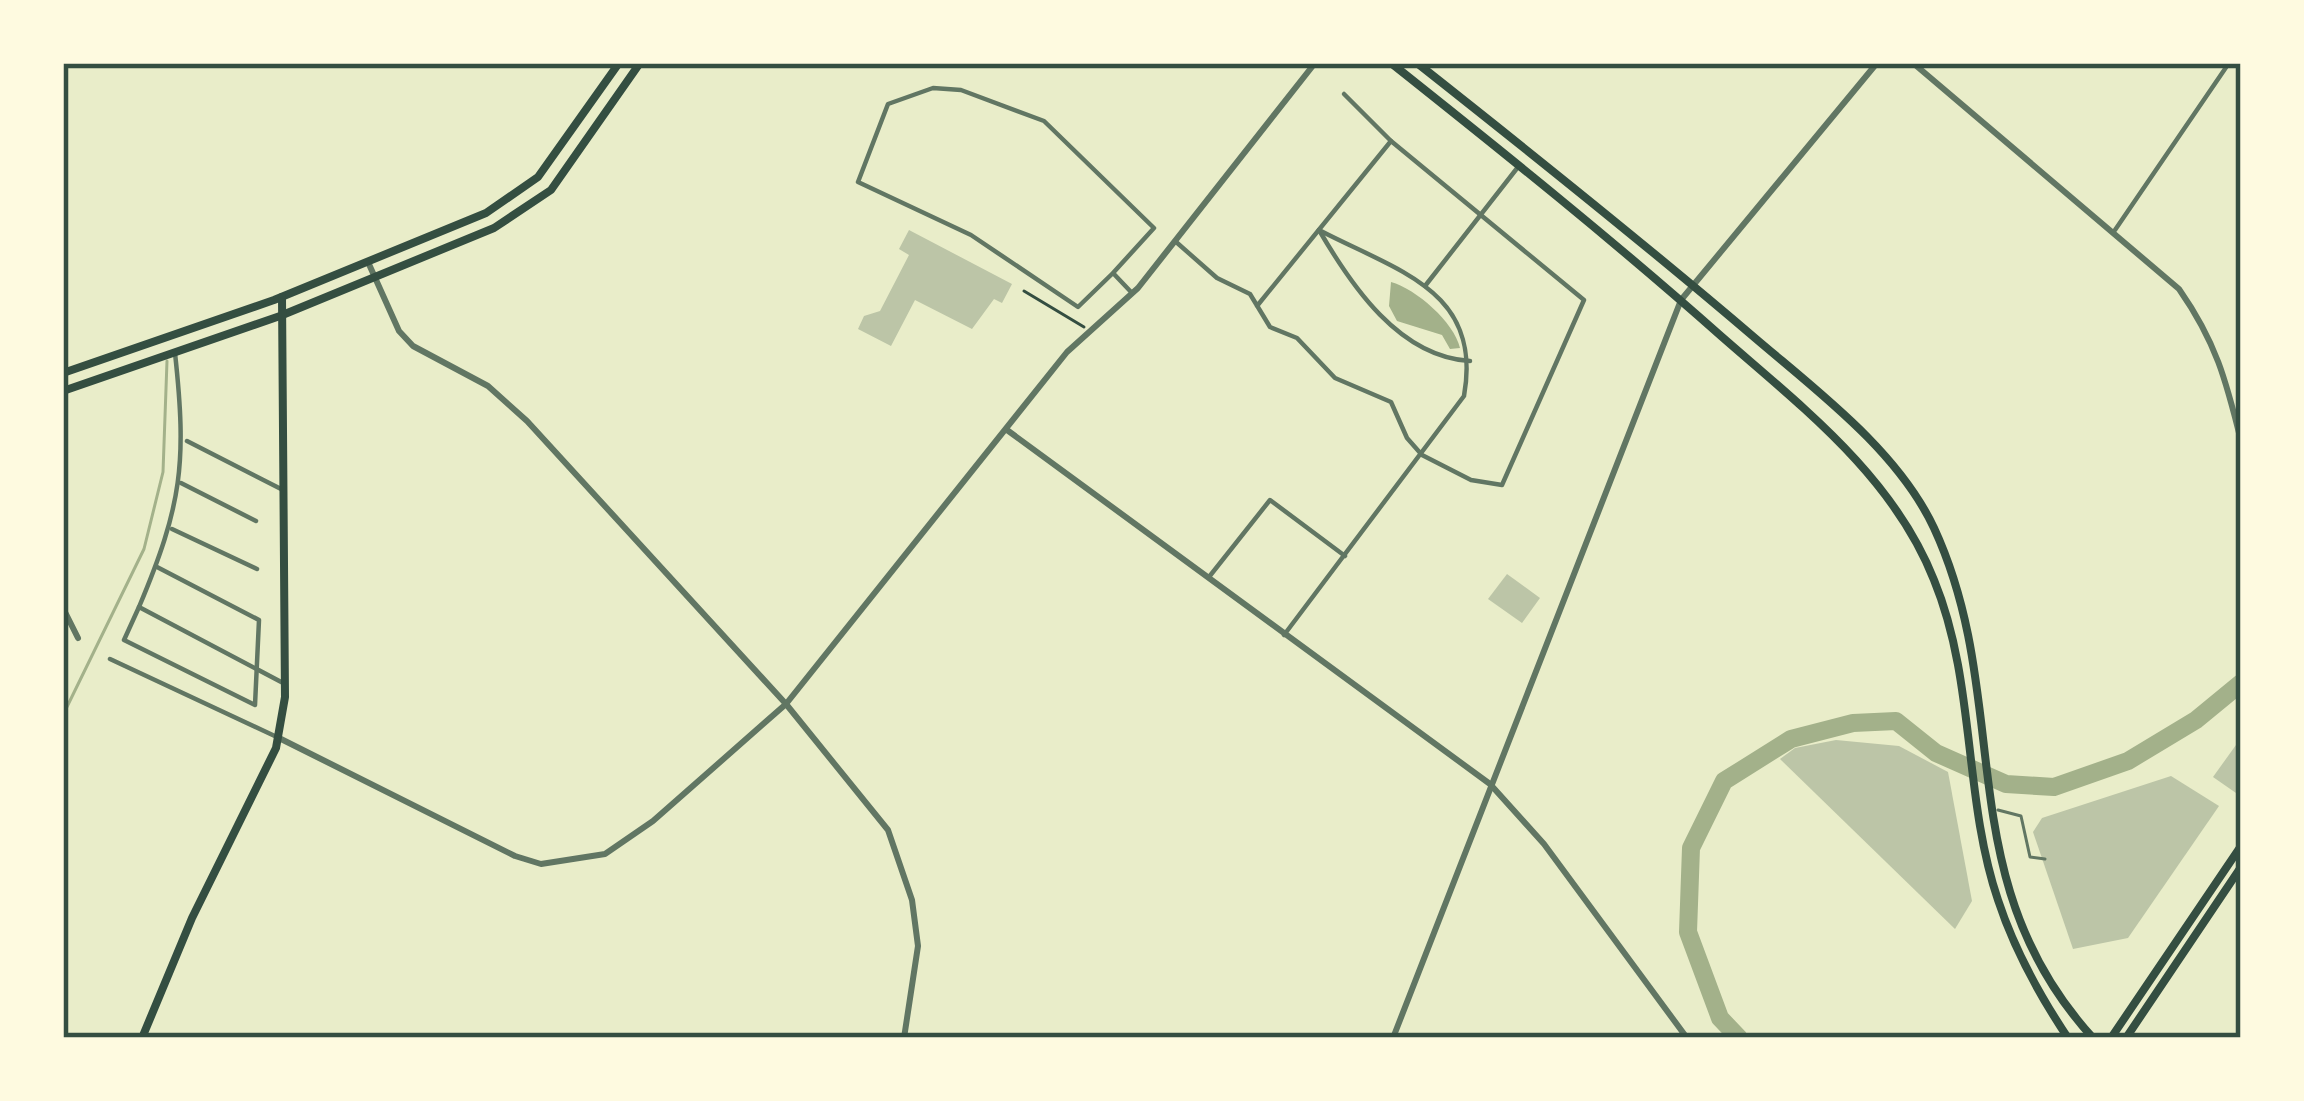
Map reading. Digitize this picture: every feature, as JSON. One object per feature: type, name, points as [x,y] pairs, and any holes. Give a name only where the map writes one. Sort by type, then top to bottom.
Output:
[{"type":"main road","points":[[63,373],[282,297],[486,213],[538,177],[619,63]]},
{"type":"main road","points":[[63,391],[280,316],[494,228],[551,190],[640,63]]},
{"type":"main road","points":[[1391,63],[1681,300],[1832,434],[1900,513],[1935,581],[1976,734]]},
{"type":"main road","points":[[1417,63],[1691,283],[1884,457],[1933,524],[1964,606],[1997,899],[2019,953],[2068,1038]]},
{"type":"main road","points":[[142,1038],[191,918],[279,738],[285,684],[282,297]]},
{"type":"main road","points":[[1986,808],[2007,893],[2030,946],[2067,1010],[2093,1038]]},
{"type":"main road","points":[[2111,1038],[2241,846]]},
{"type":"main road","points":[[2126,1038],[2241,867]]},
{"type":"street","points":[[110,659],[515,856],[541,864],[605,854],[653,821],[786,704],[1067,352],[1132,293],[1315,63]]},
{"type":"street","points":[[1394,1038],[1681,300],[1877,63]]},
{"type":"street","points":[[1913,63],[2179,289],[2205,326],[2226,372],[2241,441]]},
{"type":"street","points":[[2115,230],[2230,63]]},
{"type":"street","points":[[933,88],[961,90],[1044,121],[1154,228],[1113,273],[1078,307],[971,236],[858,182],[888,104],[933,88]]},
{"type":"street","points":[[1174,242],[1217,278],[1250,294],[1270,327],[1311,348],[1335,378],[1391,402],[1407,438],[1423,455],[1471,480],[1502,485],[1584,300],[1391,141],[1344,94]]},
{"type":"street","points":[[1257,306],[1391,141]]},
{"type":"street","points":[[1425,286],[1519,165]]},
{"type":"street","points":[[1284,636],[1464,396],[1470,361],[1464,328],[1425,286],[1318,230]]},
{"type":"street","points":[[1318,230],[1346,277],[1396,329],[1470,361]]},
{"type":"street","points":[[368,262],[399,332],[413,346],[488,386],[527,421],[786,704],[888,830],[912,899],[918,946],[915,994],[904,1038]]},
{"type":"street","points":[[1113,273],[1132,293]]},
{"type":"street","points":[[156,567],[260,620],[255,705],[124,640],[172,529],[185,440],[175,352]]},
{"type":"street","points":[[1007,430],[1490,784],[1544,844],[1687,1038]]},
{"type":"street","points":[[185,440],[283,490]]},
{"type":"street","points":[[179,482],[256,521]]},
{"type":"street","points":[[1208,578],[1270,500],[1345,556]]},
{"type":"street","points":[[172,529],[256,569]]},
{"type":"street","points":[[140,607],[285,684]]},
{"type":"street","points":[[63,608],[78,638]]},
{"type":"lane","points":[[1986,808],[2010,809],[2021,816],[2030,857],[2045,859]]},
{"type":"path","points":[[1024,291],[1090,331]]},
{"type":"shaded area","points":[[1391,282],[1433,308],[1460,348],[1450,349],[1442,335],[1397,321],[1389,306]]},
{"type":"building","points":[[909,230],[1012,284],[1002,303],[994,299],[972,329],[915,300],[891,346],[858,329],[864,316],[880,311],[909,255],[899,249]]},
{"type":"building","points":[[1507,574],[1540,598],[1522,623],[1488,599]]},
{"type":"building","points":[[2241,738],[2241,786],[2236,793],[2213,777]]},
{"type":"building","points":[[1836,740],[1899,746],[1948,772],[1972,901],[1955,929],[1780,759],[1795,748]]},
{"type":"building","points":[[2171,776],[2219,806],[2128,938],[2073,949],[2033,832],[2042,818]]},
{"type":"waterway","points":[[63,715],[144,549],[163,472],[167,361]]},
{"type":"waterway","points":[[1739,1038],[1720,1018],[1688,932],[1691,848],[1724,781],[1791,739],[1853,723],[1896,721],[1936,753],[2006,784],[2054,787],[2128,761],[2196,720],[2241,683]]}]
